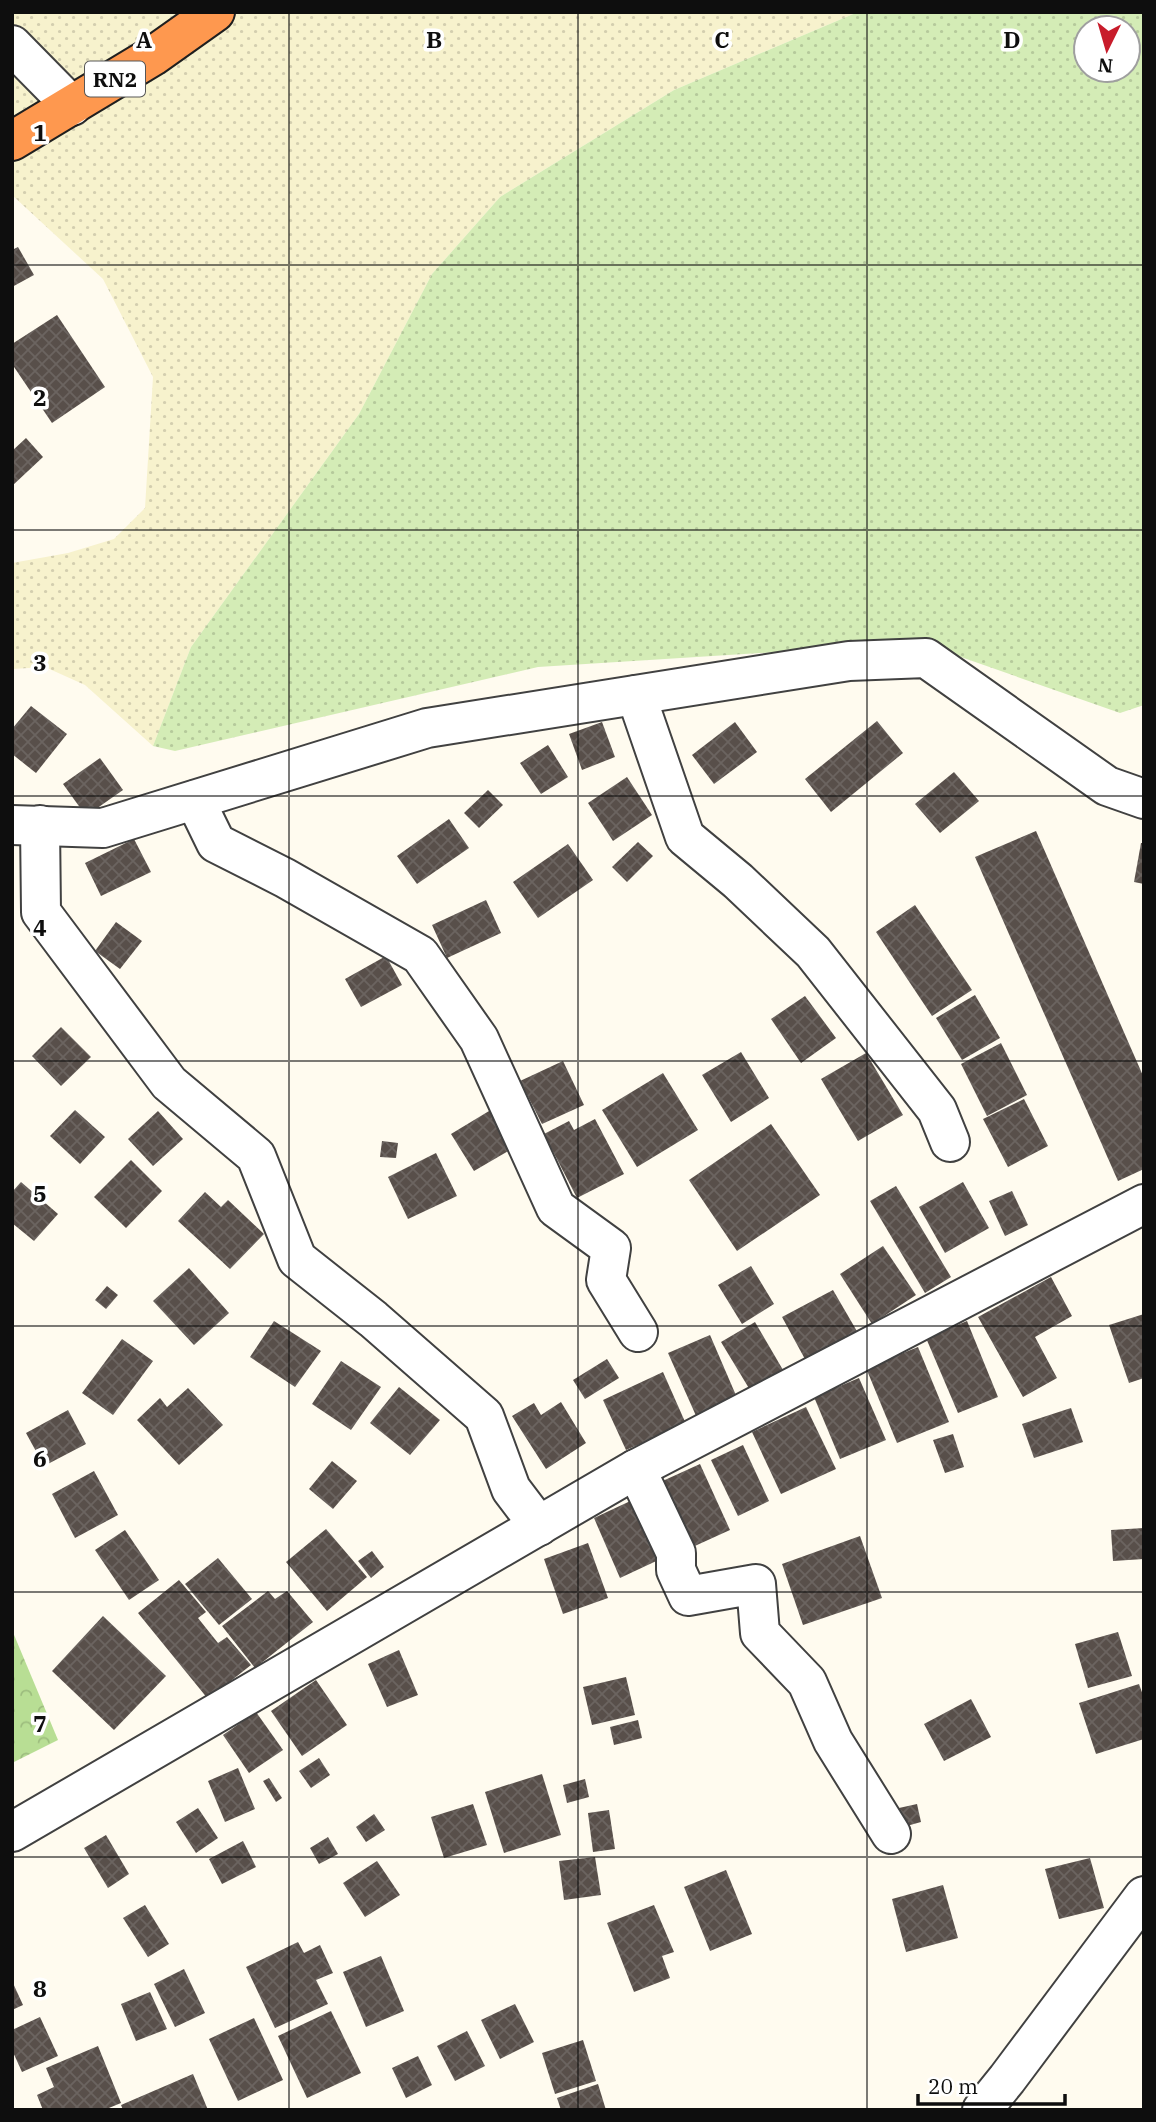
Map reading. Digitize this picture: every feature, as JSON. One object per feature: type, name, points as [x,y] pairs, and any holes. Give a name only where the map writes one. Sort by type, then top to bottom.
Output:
[{"type":"highway","name":"RN2","points":[[12,141],[153,56],[215,12]]},
{"type":"street","points":[[12,45],[72,106]]},
{"type":"street","points":[[539,1526],[511,1489],[484,1416],[373,1319],[297,1259],[256,1156],[169,1083],[41,912],[26,825],[103,828],[428,729],[849,661],[926,658],[1107,786],[1144,799]]},
{"type":"street","points":[[636,695],[685,837],[738,881],[813,951],[937,1110],[950,1142]]},
{"type":"street","points":[[195,800],[216,843],[285,878],[420,955],[479,1039],[556,1208],[611,1248],[607,1280],[638,1332]]},
{"type":"street","points":[[12,1832],[636,1469],[1144,1204]]},
{"type":"street","points":[[636,1469],[676,1553],[676,1570],[688,1597],[756,1584],[760,1633],[807,1682],[833,1741],[891,1834]]},
{"type":"street","points":[[982,2110],[1144,1896]]},
{"type":"shaded area","points":[[12,12],[858,12],[674,90],[500,197],[432,274],[359,414],[191,647],[153,746],[85,685],[45,667],[12,669],[12,563],[68,553],[114,539],[145,508],[153,377],[103,279],[12,195]]},
{"type":"green space","points":[[858,12],[1144,12],[1144,705],[1120,713],[921,643],[538,667],[175,751],[153,746],[191,647],[359,414],[432,274],[500,197],[674,90]]},
{"type":"green space","points":[[12,1630],[58,1740],[12,1763]]},
{"type":"building","points":[[18,247],[34,275],[12,287],[12,250]]},
{"type":"building","points":[[57,315],[105,387],[52,423],[12,364],[12,344]]},
{"type":"building","points":[[26,438],[43,457],[12,486],[12,451]]},
{"type":"building","points":[[31,706],[67,734],[36,773],[12,754],[12,729]]},
{"type":"building","points":[[877,721],[903,753],[831,812],[805,779]]},
{"type":"building","points":[[602,722],[615,757],[582,770],[569,734]]},
{"type":"building","points":[[735,722],[757,752],[714,784],[692,755]]},
{"type":"building","points":[[548,745],[568,777],[541,794],[520,763]]},
{"type":"building","points":[[100,758],[123,790],[86,816],[63,784]]},
{"type":"building","points":[[954,772],[979,801],[940,833],[915,804]]},
{"type":"building","points":[[627,777],[652,815],[613,841],[588,803]]},
{"type":"building","points":[[488,790],[503,805],[479,828],[464,813]]},
{"type":"building","points":[[449,819],[469,848],[417,884],[397,856]]},
{"type":"building","points":[[1036,831],[1144,1078],[1144,1169],[1118,1181],[975,857]]},
{"type":"building","points":[[134,839],[151,872],[101,896],[85,863]]},
{"type":"building","points":[[638,842],[653,856],[627,882],[612,867]]},
{"type":"building","points":[[1141,843],[1144,843],[1144,884],[1134,882]]},
{"type":"building","points":[[568,844],[593,880],[538,918],[513,882]]},
{"type":"building","points":[[486,900],[501,933],[447,958],[432,925]]},
{"type":"building","points":[[915,905],[972,990],[932,1016],[876,932]]},
{"type":"building","points":[[116,922],[142,941],[120,969],[95,951]]},
{"type":"building","points":[[386,956],[402,985],[361,1007],[345,979]]},
{"type":"building","points":[[975,995],[1000,1038],[962,1060],[936,1018]]},
{"type":"building","points":[[805,996],[836,1038],[801,1063],[771,1019]]},
{"type":"building","points":[[61,1027],[91,1057],[61,1086],[32,1056]]},
{"type":"building","points":[[1001,1043],[1027,1095],[987,1116],[961,1064]]},
{"type":"building","points":[[741,1052],[769,1098],[731,1122],[702,1075]]},
{"type":"building","points":[[866,1053],[903,1115],[858,1141],[821,1079]]},
{"type":"building","points":[[563,1061],[584,1105],[542,1124],[520,1081]]},
{"type":"building","points":[[663,1073],[698,1130],[637,1167],[602,1110]]},
{"type":"building","points":[[1024,1099],[1048,1146],[1008,1167],[983,1119]]},
{"type":"building","points":[[494,1108],[517,1146],[474,1171],[451,1134]]},
{"type":"building","points":[[75,1110],[105,1137],[80,1164],[50,1136]]},
{"type":"building","points":[[158,1111],[183,1139],[153,1166],[128,1139]]},
{"type":"building","points":[[595,1119],[624,1174],[577,1198],[544,1134],[569,1121],[574,1130]]},
{"type":"building","points":[[771,1124],[820,1195],[737,1251],[689,1180]]},
{"type":"building","points":[[382,1141],[398,1143],[396,1158],[380,1157]]},
{"type":"building","points":[[436,1153],[457,1196],[408,1219],[388,1177]]},
{"type":"building","points":[[131,1160],[162,1191],[126,1228],[94,1197]]},
{"type":"building","points":[[21,1182],[58,1214],[34,1241],[12,1223],[12,1192]]},
{"type":"building","points":[[963,1182],[989,1228],[945,1253],[919,1207]]},
{"type":"building","points":[[896,1186],[951,1277],[925,1293],[870,1201]]},
{"type":"building","points":[[1012,1191],[1028,1225],[1005,1236],[989,1201]]},
{"type":"building","points":[[205,1192],[221,1207],[228,1200],[264,1234],[230,1269],[178,1221]]},
{"type":"building","points":[[883,1246],[916,1295],[872,1324],[840,1274]]},
{"type":"building","points":[[751,1266],[774,1304],[742,1324],[718,1285]]},
{"type":"building","points":[[189,1268],[229,1313],[194,1345],[153,1301]]},
{"type":"building","points":[[1051,1277],[1072,1316],[1035,1337],[1057,1378],[1023,1397],[978,1317]]},
{"type":"building","points":[[107,1286],[118,1295],[106,1309],[95,1300]]},
{"type":"building","points":[[833,1290],[858,1333],[806,1361],[782,1317]]},
{"type":"building","points":[[1144,1314],[1144,1378],[1129,1383],[1109,1325]]},
{"type":"building","points":[[274,1321],[321,1351],[295,1387],[250,1357]]},
{"type":"building","points":[[967,1321],[998,1397],[958,1413],[926,1338]]},
{"type":"building","points":[[755,1322],[783,1370],[750,1390],[721,1342]]},
{"type":"building","points":[[710,1335],[738,1400],[697,1418],[668,1353]]},
{"type":"building","points":[[122,1339],[153,1361],[113,1415],[82,1393]]},
{"type":"building","points":[[918,1347],[949,1422],[897,1443],[866,1368]]},
{"type":"building","points":[[607,1359],[619,1378],[585,1399],[573,1380]]},
{"type":"building","points":[[341,1361],[381,1387],[351,1430],[312,1404]]},
{"type":"building","points":[[663,1372],[686,1424],[626,1450],[603,1400]]},
{"type":"building","points":[[859,1378],[886,1440],[840,1459],[814,1397]]},
{"type":"building","points":[[399,1387],[440,1420],[410,1455],[370,1423]]},
{"type":"building","points":[[188,1388],[223,1425],[179,1465],[137,1420],[160,1398],[167,1407]]},
{"type":"building","points":[[561,1402],[586,1443],[546,1469],[512,1416],[534,1403],[541,1415]]},
{"type":"building","points":[[806,1407],[836,1469],[781,1494],[752,1432]]},
{"type":"building","points":[[1071,1408],[1083,1442],[1034,1458],[1022,1424]]},
{"type":"building","points":[[68,1410],[86,1444],[44,1466],[26,1433]]},
{"type":"building","points":[[953,1434],[964,1467],[945,1473],[933,1440]]},
{"type":"building","points":[[743,1445],[769,1501],[738,1516],[711,1460]]},
{"type":"building","points":[[332,1461],[357,1481],[333,1509],[309,1489]]},
{"type":"building","points":[[700,1464],[730,1530],[686,1550],[656,1484]]},
{"type":"building","points":[[94,1471],[118,1515],[75,1538],[52,1494]]},
{"type":"building","points":[[641,1496],[667,1556],[620,1578],[594,1518]]},
{"type":"building","points":[[1144,1528],[1144,1559],[1113,1561],[1111,1530]]},
{"type":"building","points":[[326,1529],[367,1577],[327,1611],[286,1562]]},
{"type":"building","points":[[125,1530],[159,1580],[129,1600],[95,1550]]},
{"type":"building","points":[[860,1536],[882,1598],[803,1625],[782,1564]]},
{"type":"building","points":[[588,1543],[608,1598],[563,1614],[544,1559]]},
{"type":"building","points":[[372,1551],[384,1567],[371,1578],[358,1561]]},
{"type":"building","points":[[218,1558],[252,1599],[219,1625],[185,1584]]},
{"type":"building","points":[[179,1580],[206,1612],[198,1618],[218,1643],[227,1637],[251,1665],[208,1699],[138,1613]]},
{"type":"building","points":[[268,1591],[275,1599],[287,1591],[313,1622],[255,1668],[222,1626]]},
{"type":"building","points":[[103,1616],[166,1676],[114,1730],[52,1671]]},
{"type":"building","points":[[1118,1632],[1132,1676],[1088,1688],[1075,1644]]},
{"type":"building","points":[[399,1650],[418,1695],[387,1707],[368,1664]]},
{"type":"building","points":[[626,1677],[635,1715],[592,1725],[583,1687]]},
{"type":"building","points":[[316,1680],[347,1725],[302,1756],[271,1711]]},
{"type":"building","points":[[1139,1684],[1144,1698],[1144,1739],[1096,1754],[1079,1703]]},
{"type":"building","points":[[971,1699],[991,1737],[944,1761],[924,1724]]},
{"type":"building","points":[[256,1712],[283,1750],[249,1773],[223,1735]]},
{"type":"building","points":[[638,1720],[642,1738],[614,1745],[610,1727]]},
{"type":"building","points":[[319,1758],[330,1775],[311,1788],[299,1771]]},
{"type":"building","points":[[238,1768],[255,1809],[225,1822],[208,1781]]},
{"type":"building","points":[[542,1774],[561,1835],[504,1853],[485,1792]]},
{"type":"building","points":[[269,1778],[282,1798],[276,1802],[263,1781]]},
{"type":"building","points":[[585,1779],[589,1797],[567,1803],[563,1785]]},
{"type":"building","points":[[473,1804],[487,1845],[444,1858],[431,1817]]},
{"type":"building","points":[[917,1804],[921,1822],[903,1827],[899,1808]]},
{"type":"building","points":[[198,1808],[218,1838],[196,1853],[176,1822]]},
{"type":"building","points":[[609,1810],[615,1849],[593,1852],[588,1813]]},
{"type":"building","points":[[374,1814],[385,1830],[366,1842],[356,1827]]},
{"type":"building","points":[[106,1835],[129,1874],[108,1888],[84,1848]]},
{"type":"building","points":[[328,1837],[338,1854],[319,1864],[310,1848]]},
{"type":"building","points":[[243,1841],[256,1867],[222,1884],[209,1859]]},
{"type":"building","points":[[595,1857],[601,1895],[564,1900],[559,1861]]},
{"type":"building","points":[[1090,1858],[1104,1908],[1059,1919],[1045,1869]]},
{"type":"building","points":[[377,1861],[400,1895],[365,1917],[343,1883]]},
{"type":"building","points":[[726,1870],[752,1934],[710,1951],[684,1887]]},
{"type":"building","points":[[943,1885],[958,1938],[906,1952],[892,1899]]},
{"type":"building","points":[[145,1905],[169,1944],[148,1957],[123,1918]]},
{"type":"building","points":[[654,1905],[674,1952],[662,1956],[670,1978],[634,1992],[607,1923]]},
{"type":"building","points":[[298,1942],[304,1953],[320,1945],[333,1973],[316,1980],[328,2004],[275,2028],[246,1967]]},
{"type":"building","points":[[381,1956],[404,2011],[366,2027],[343,1972]]},
{"type":"building","points":[[184,1969],[205,2013],[175,2027],[154,1984]]},
{"type":"building","points":[[12,1981],[23,2005],[12,2010]]},
{"type":"building","points":[[150,1992],[167,2029],[136,2041],[121,2004]]},
{"type":"building","points":[[515,2004],[534,2042],[500,2059],[481,2020]]},
{"type":"building","points":[[331,2011],[361,2073],[307,2098],[278,2036]]},
{"type":"building","points":[[40,2017],[58,2056],[22,2072],[12,2050],[12,2030]]},
{"type":"building","points":[[254,2018],[283,2080],[238,2101],[209,2039]]},
{"type":"building","points":[[467,2031],[485,2066],[455,2081],[437,2046]]},
{"type":"building","points":[[583,2040],[596,2081],[555,2094],[542,2053]]},
{"type":"building","points":[[98,2046],[121,2103],[104,2110],[43,2110],[37,2095],[54,2087],[46,2068]]},
{"type":"building","points":[[418,2056],[432,2085],[406,2098],[392,2068]]},
{"type":"building","points":[[193,2074],[208,2110],[123,2110],[121,2105]]},
{"type":"building","points":[[598,2084],[606,2110],[561,2110],[557,2098]]}]
